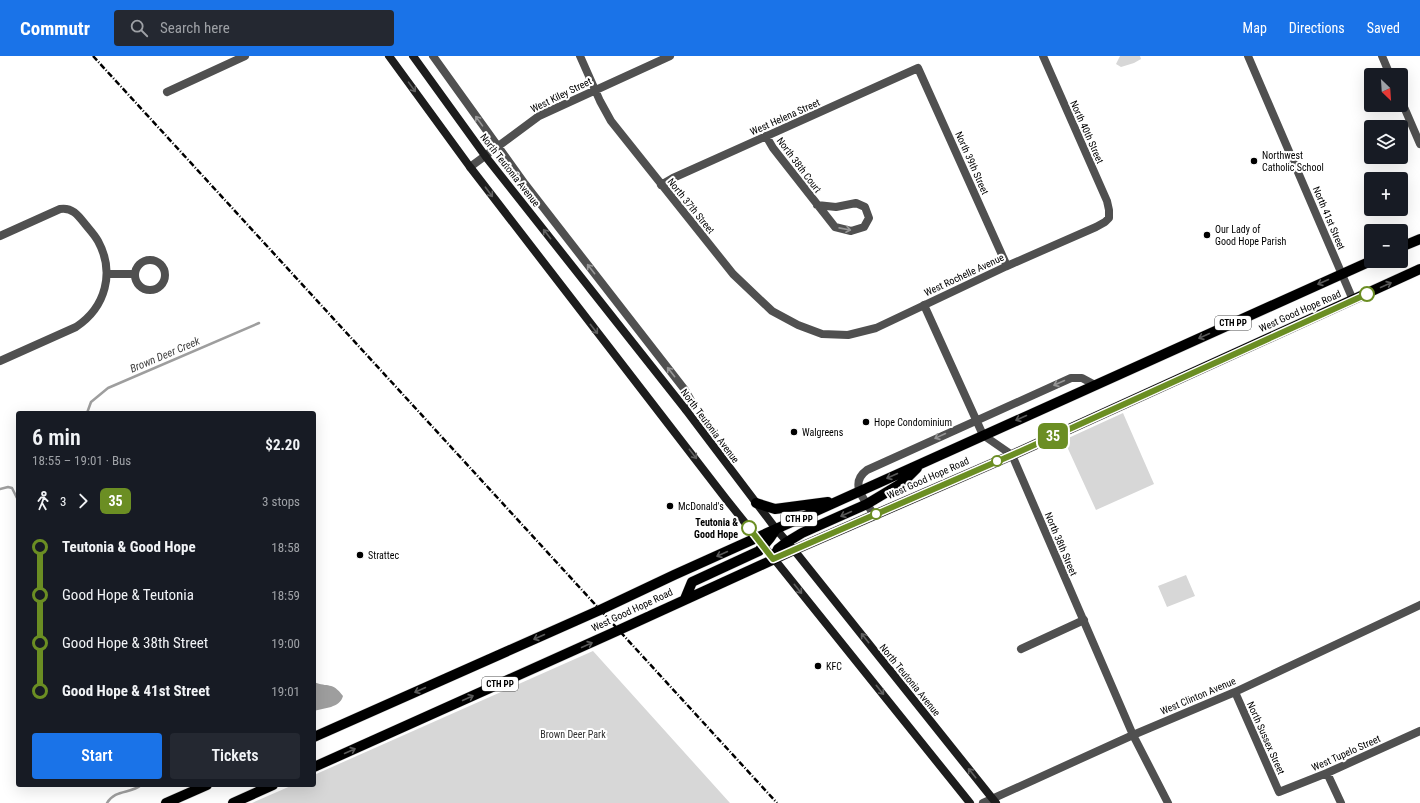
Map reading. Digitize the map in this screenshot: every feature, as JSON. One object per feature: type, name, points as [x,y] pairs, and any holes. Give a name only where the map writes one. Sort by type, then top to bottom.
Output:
[{"type":"main road","points":[[389,56],[470,167],[726,499],[970,803]]},
{"type":"main road","name":"North Teutonia Avenue","points":[[413,56],[486,156],[686,410],[776,529],[995,801]]},
{"type":"main road","points":[[1408,244],[1420,239]]},
{"type":"main road","name":"West Good Hope Road","points":[[316,736],[600,610],[859,491],[1364,264]]},
{"type":"main road","name":"West Good Hope Road","points":[[316,766],[773,559],[1012,455],[1420,269]]},
{"type":"main road","points":[[773,559],[778,549],[787,542],[802,533],[867,504],[902,483],[925,462]]},
{"type":"main road","points":[[756,503],[775,509],[840,500]]},
{"type":"main road","points":[[685,599],[692,582],[752,555],[764,546],[776,529]]},
{"type":"main road","points":[[166,803],[202,787]]},
{"type":"main road","points":[[233,803],[269,787]]},
{"type":"street","points":[[167,92],[245,56]]},
{"type":"street","name":"North Teutonia Avenue","points":[[433,56],[525,184],[684,390],[693,404],[686,410]]},
{"type":"street","name":"North 37th Street","points":[[580,56],[611,121],[733,274],[770,309],[798,325],[822,334]]},
{"type":"street","name":"West Kiley Street","points":[[470,167],[539,116],[670,56]]},
{"type":"street","name":"North 40th Street","points":[[1043,56],[1107,201],[1109,218]]},
{"type":"street","name":"North 41st Street","points":[[1248,56],[1353,300]]},
{"type":"street","points":[[1382,56],[1387,68]]},
{"type":"street","name":"West Helena Street","points":[[661,185],[672,178],[918,68]]},
{"type":"street","name":"North 39th Street","points":[[918,68],[1007,266]]},
{"type":"street","points":[[1406,112],[1420,144]]},
{"type":"street","name":"North 38th Court","points":[[766,136],[773,148],[817,205],[835,227],[851,231],[864,227],[869,218],[865,207],[856,202],[836,208],[817,205]]},
{"type":"street","points":[[0,236],[60,209],[68,209],[74,212],[94,234],[104,258],[107,274],[100,302],[85,321],[76,327],[0,361]]},
{"type":"street","name":"West Rochelle Avenue","points":[[822,334],[848,335],[876,328],[1007,266],[1096,227],[1109,218]]},
{"type":"street","points":[[107,274],[135,274]]},
{"type":"street","points":[[924,305],[983,435],[1012,455]]},
{"type":"street","points":[[874,515],[859,491],[857,484],[863,473],[867,470],[1071,378],[1082,378],[1095,385]]},
{"type":"street","name":"North 38th Street","points":[[1012,455],[1133,734],[1168,803]]},
{"type":"street","name":"West Clinton Avenue","points":[[983,803],[995,801],[1133,734],[1235,692],[1420,606]]},
{"type":"street","points":[[1020,649],[1084,620]]},
{"type":"street","name":"North Sussex Street","points":[[1235,692],[1279,792]]},
{"type":"street","name":"West Tupelo Street","points":[[1279,792],[1327,773],[1420,731]]},
{"type":"street","points":[[1327,773],[1341,803]]},
{"type":"green space","points":[[1120,56],[1140,56],[1141,59],[1121,67],[1116,64]]},
{"type":"green space","points":[[1123,413],[1154,484],[1096,510],[1064,440]]},
{"type":"green space","points":[[1186,575],[1195,596],[1167,607],[1158,586]]},
{"type":"green space","name":"Brown Deer Park","points":[[593,651],[730,803],[252,803],[288,787],[316,787],[316,774]]},
{"type":"shaded area","points":[[316,683],[336,688],[343,696],[339,703],[331,707],[316,711]]},
{"type":"waterway","name":"Brown Deer Creek","points":[[88,411],[91,402],[108,388],[259,323]]},
{"type":"waterway","points":[[0,489],[8,487],[12,488],[16,496]]},
{"type":"waterway","points":[[107,803],[114,796],[138,787]]},
{"type":"railway","points":[[93,56],[777,803]]},
{"type":"bus line","name":"35","points":[[749,528],[773,559],[1012,455],[1367,294]]},
{"type":"place","name":"Northwest Catholic School","points":[[1254,161]]},
{"type":"place","name":"Our Lady of Good Hope Parish","points":[[1207,235]]},
{"type":"place","name":"Hope Condominium","points":[[866,422]]},
{"type":"place","name":"Walgreens","points":[[794,432]]},
{"type":"place","name":"McDonald's","points":[[670,506]]},
{"type":"place","name":"Teutonia & Good Hope","points":[[749,528]]},
{"type":"place","name":"Strattec","points":[[360,555]]},
{"type":"place","name":"KFC","points":[[818,666]]}]
